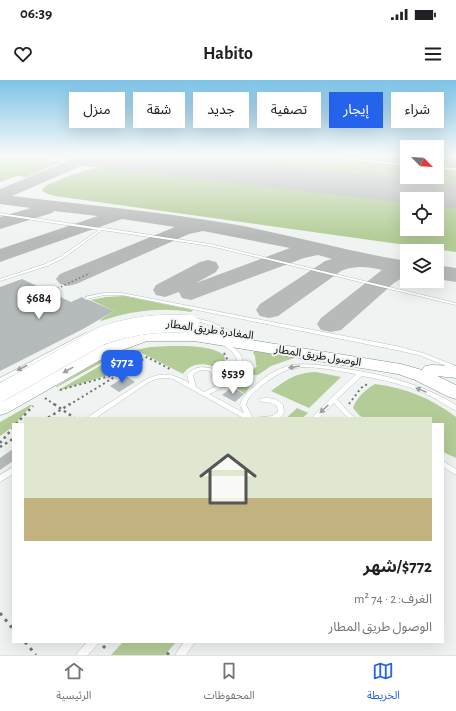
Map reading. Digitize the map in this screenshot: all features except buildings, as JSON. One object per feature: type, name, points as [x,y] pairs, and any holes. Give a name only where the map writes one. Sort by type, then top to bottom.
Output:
[{"type":"main road","name":"المغادرة طريق المطار","points":[[0,392],[101,336],[118,329],[136,324],[157,322],[190,324]]},
{"type":"main road","name":"الوصول طريق المطار","points":[[0,408],[103,351],[145,336],[168,335],[190,324],[221,340],[401,369],[422,376],[456,393]]},
{"type":"main road","name":"المغادرة طريق المطار","points":[[221,340],[398,361],[431,370],[456,381]]},
{"type":"main road","points":[[431,370],[456,372]]},
{"type":"lane","points":[[0,214],[180,239],[225,248],[456,304]]},
{"type":"lane","points":[[0,280],[54,261],[67,254],[103,228]]},
{"type":"lane","points":[[87,298],[104,294],[122,294],[390,346],[421,354],[456,368]]},
{"type":"lane","points":[[0,380],[94,331]]},
{"type":"lane","points":[[204,394],[221,387],[230,380],[240,366],[239,356],[232,348],[221,340]]},
{"type":"lane","points":[[250,419],[243,405],[246,397],[268,378],[279,371],[292,367],[309,366],[360,374],[417,388],[438,397],[456,408]]},
{"type":"lane","points":[[192,388],[190,375],[195,370],[203,368],[212,370],[215,375],[214,378]]},
{"type":"lane","points":[[309,423],[360,374]]},
{"type":"lane","points":[[84,423],[156,377],[171,377],[257,423]]},
{"type":"lane","points":[[250,419],[274,418],[280,413],[280,405],[276,402],[266,399],[261,400]]},
{"type":"lane","points":[[334,399],[347,414],[362,421]]},
{"type":"lane","points":[[444,465],[456,472]]},
{"type":"lane","points":[[0,479],[12,471]]},
{"type":"lane","points":[[81,655],[93,643]]},
{"type":"lane","points":[[180,655],[189,643]]},
{"type":"path","points":[[50,292],[90,273]]},
{"type":"path","points":[[221,340],[228,359],[229,367],[224,374],[230,380]]},
{"type":"path","points":[[40,423],[147,357],[174,371]]},
{"type":"path","points":[[54,392],[120,373]]},
{"type":"path","points":[[349,408],[349,402],[361,388],[371,383]]},
{"type":"path","points":[[42,396],[48,394]]},
{"type":"path","points":[[46,399],[81,423]]},
{"type":"path","points":[[17,423],[35,404]]},
{"type":"path","points":[[0,442],[12,429]]},
{"type":"path","points":[[0,447],[12,440]]},
{"type":"path","points":[[0,613],[12,627]]},
{"type":"path","points":[[25,643],[36,655]]},
{"type":"green space","points":[[52,183],[256,183],[400,199],[400,236],[444,236],[444,204],[456,205],[456,252],[444,250],[444,244],[400,244],[55,196],[42,191],[44,187]]},
{"type":"green space","points":[[456,183],[456,187],[426,184],[444,184]]},
{"type":"green space","points":[[124,296],[193,310],[191,312],[157,310],[134,312],[101,321],[100,320],[114,311],[91,300]]},
{"type":"green space","points":[[171,346],[212,349],[224,355],[226,366],[221,371],[211,366],[201,364],[191,367],[183,374],[136,350],[150,347]]},
{"type":"green space","points":[[255,350],[294,358],[271,366],[258,375],[253,375],[253,370],[257,366],[253,353]]},
{"type":"green space","points":[[107,356],[110,358],[55,387]]},
{"type":"green space","points":[[120,358],[130,360],[105,376],[57,391],[110,360]]},
{"type":"green space","points":[[316,372],[341,377],[309,408],[271,391],[292,377]]},
{"type":"green space","points":[[245,380],[252,383],[245,394],[234,387],[234,384]]},
{"type":"green space","points":[[375,384],[408,391],[428,399],[456,417],[456,458],[444,452],[444,423],[376,423],[360,416],[353,408],[357,400]]},
{"type":"green space","points":[[32,405],[17,422],[12,423],[12,426],[0,436],[0,422]]},
{"type":"green space","points":[[297,408],[308,413],[297,423],[281,423]]},
{"type":"green space","points":[[122,643],[175,643],[165,655],[111,655]]},
{"type":"taxiway","points":[[0,195],[29,183]]},
{"type":"taxiway","points":[[0,199],[149,217],[238,231],[400,267]]},
{"type":"taxiway","points":[[0,223],[46,209]]},
{"type":"taxiway","points":[[0,256],[114,217]]},
{"type":"taxiway","points":[[68,279],[183,230],[196,227]]},
{"type":"taxiway","points":[[191,293],[300,252],[315,250]]},
{"type":"taxiway","points":[[269,310],[333,266],[349,260],[362,260]]},
{"type":"taxiway","points":[[165,290],[208,267]]},
{"type":"taxiway","points":[[331,324],[386,278],[395,272],[400,271]]},
{"type":"taxiway","points":[[444,273],[456,275]]},
{"type":"runway","points":[[334,183],[456,196]]}]
